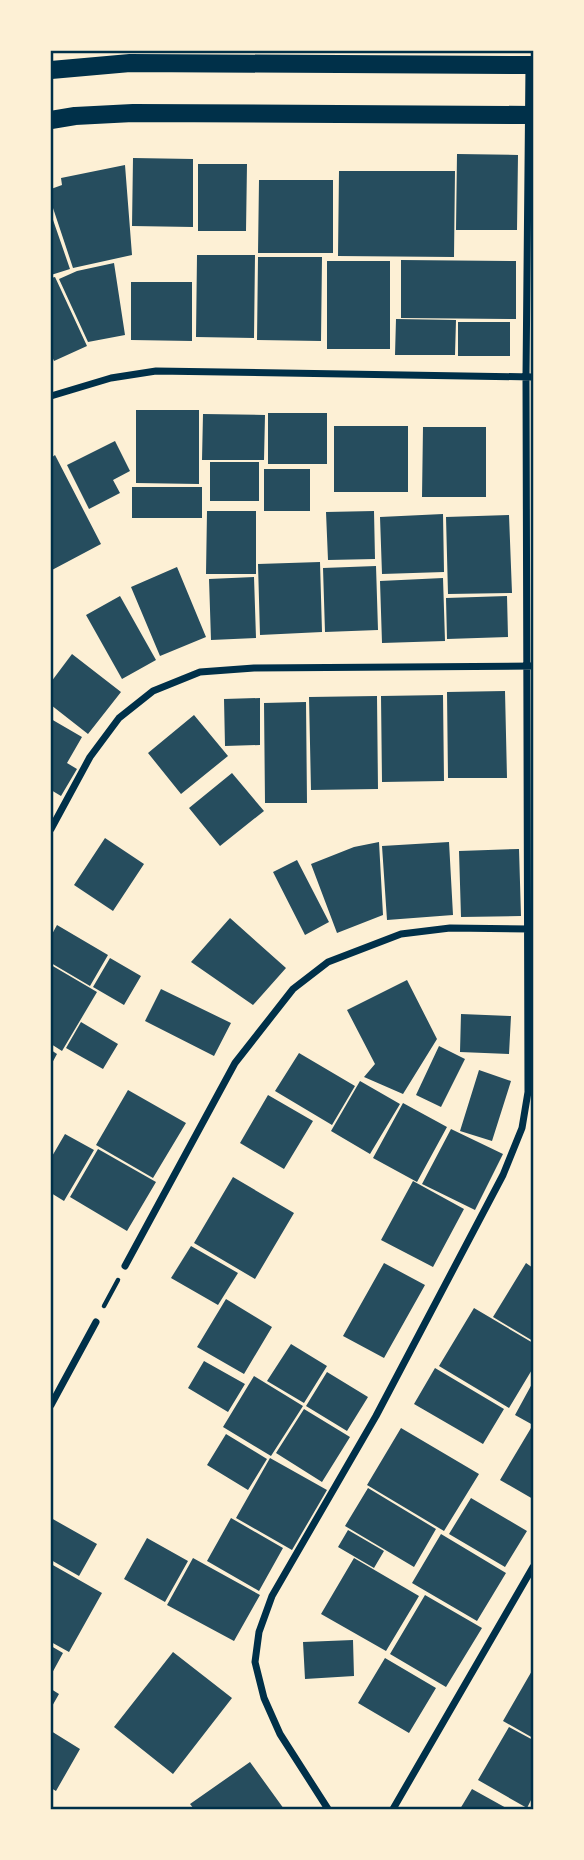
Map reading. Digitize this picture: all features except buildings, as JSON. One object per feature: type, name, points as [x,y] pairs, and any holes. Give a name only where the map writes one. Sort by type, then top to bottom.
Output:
[{"type":"main road","points":[[51,70],[130,63],[531,65]]},
{"type":"main road","points":[[51,120],[133,113],[531,115]]},
{"type":"street","points":[[328,1809],[280,1734],[264,1698],[256,1662],[259,1632],[272,1596],[376,1416],[503,1175],[522,1128],[528,1092],[531,65]]},
{"type":"street","points":[[51,396],[111,378],[156,371],[530,377]]},
{"type":"street","points":[[51,829],[90,757],[118,718],[153,691],[200,672],[254,668],[530,666]]},
{"type":"street","points":[[125,1266],[235,1063],[293,989],[328,961],[401,934],[450,928],[529,929]]},
{"type":"street","points":[[51,1405],[96,1322]]},
{"type":"street","points":[[393,1809],[533,1567]]},
{"type":"path","points":[[96,1322],[121,1275]]}]
